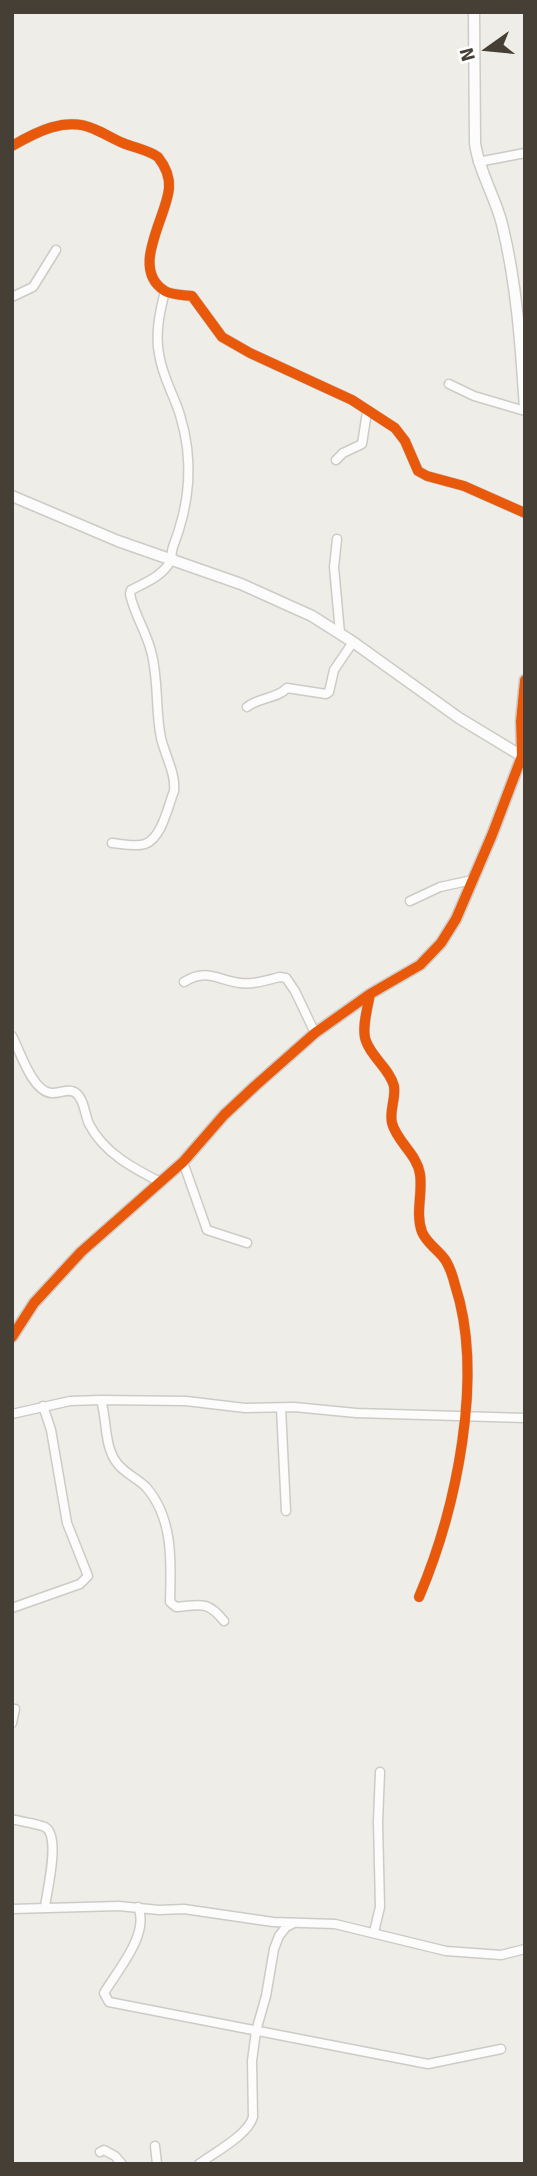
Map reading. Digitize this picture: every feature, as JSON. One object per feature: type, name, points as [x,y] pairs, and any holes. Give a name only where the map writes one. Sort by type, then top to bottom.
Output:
[{"type":"street","points":[[449,384],[474,396],[525,410],[522,351],[512,266],[500,216],[478,162],[475,143],[474,12]]},
{"type":"street","points":[[12,146],[28,137],[68,123],[92,128],[158,157],[165,167],[170,185],[163,214],[151,243],[151,268],[153,278],[164,291],[192,296],[222,337],[250,354],[352,400],[400,433],[418,471],[464,486],[525,513]]},
{"type":"street","points":[[478,162],[525,153]]},
{"type":"street","points":[[12,298],[33,287],[56,250]]},
{"type":"street","points":[[112,843],[141,845],[152,841],[175,784],[165,755],[159,723],[158,681],[151,651],[130,594],[131,590],[156,576],[172,560],[173,547],[183,523],[189,478],[187,445],[180,414],[159,353],[158,317],[164,291]]},
{"type":"street","points":[[336,460],[343,453],[362,444],[367,411]]},
{"type":"street","points":[[12,496],[118,541],[242,584],[312,616],[459,718],[523,757]]},
{"type":"street","points":[[337,539],[334,567],[340,633]]},
{"type":"street","points":[[247,707],[261,698],[282,693],[287,688],[329,692],[334,670],[353,642]]},
{"type":"street","points":[[12,1337],[34,1303],[81,1252],[183,1162],[224,1115],[314,1033],[370,994],[420,965],[441,943],[456,919],[523,757],[521,721],[525,680]]},
{"type":"street","points":[[410,901],[440,887],[472,880]]},
{"type":"street","points":[[184,982],[202,974],[241,984],[286,978],[295,991],[314,1033]]},
{"type":"street","points":[[370,994],[365,1040],[390,1076],[394,1089],[390,1115],[393,1125],[420,1171],[418,1211],[422,1231],[445,1259],[464,1315],[467,1368],[464,1416],[451,1500],[419,1597]]},
{"type":"street","points":[[12,1036],[37,1087],[46,1092],[73,1091],[78,1094],[90,1127],[114,1154],[125,1164],[160,1182]]},
{"type":"street","points":[[183,1162],[207,1230],[247,1242]]},
{"type":"street","points":[[12,1414],[69,1401],[101,1400],[187,1401],[245,1408],[525,1418]]},
{"type":"street","points":[[101,1400],[112,1454],[117,1464],[137,1478],[149,1491],[167,1531],[173,1574],[170,1602],[176,1607],[206,1605],[215,1610],[224,1621]]},
{"type":"street","points":[[12,1608],[80,1584],[88,1576],[66,1523],[51,1430],[43,1406]]},
{"type":"street","points":[[281,1408],[286,1511]]},
{"type":"street","points":[[12,1723],[15,1709]]},
{"type":"street","points":[[374,1932],[380,1907],[380,1772]]},
{"type":"street","points":[[12,1819],[46,1828],[51,1834],[53,1846],[45,1907]]},
{"type":"street","points":[[138,1907],[141,1925],[126,1959],[104,1993],[109,2002],[428,2064],[501,2049]]},
{"type":"street","points":[[12,1909],[184,1909],[273,1922],[335,1924],[446,1951],[501,1955],[525,1949]]},
{"type":"street","points":[[200,2164],[242,2134],[251,2124],[252,2061],[256,2031],[279,1936],[286,1927],[297,1922]]},
{"type":"street","points":[[155,2146],[157,2164]]},
{"type":"street","points":[[100,2152],[104,2150],[122,2164]]},
{"type":"cycle path","points":[[12,146],[52,127],[73,124],[94,129],[158,157],[167,172],[169,188],[153,242],[150,270],[155,281],[165,291],[192,296],[222,337],[250,353],[352,400],[395,428],[405,441],[418,471],[464,486],[525,513]]},
{"type":"cycle path","points":[[12,1337],[34,1303],[81,1252],[183,1162],[224,1115],[255,1086],[315,1033],[370,994],[420,965],[441,943],[456,919],[522,756],[521,721],[525,680]]},
{"type":"cycle path","points":[[370,994],[365,1036],[394,1086],[392,1123],[420,1174],[419,1210],[422,1232],[447,1264],[464,1321],[467,1401],[462,1442],[455,1484],[444,1524],[419,1597]]}]
